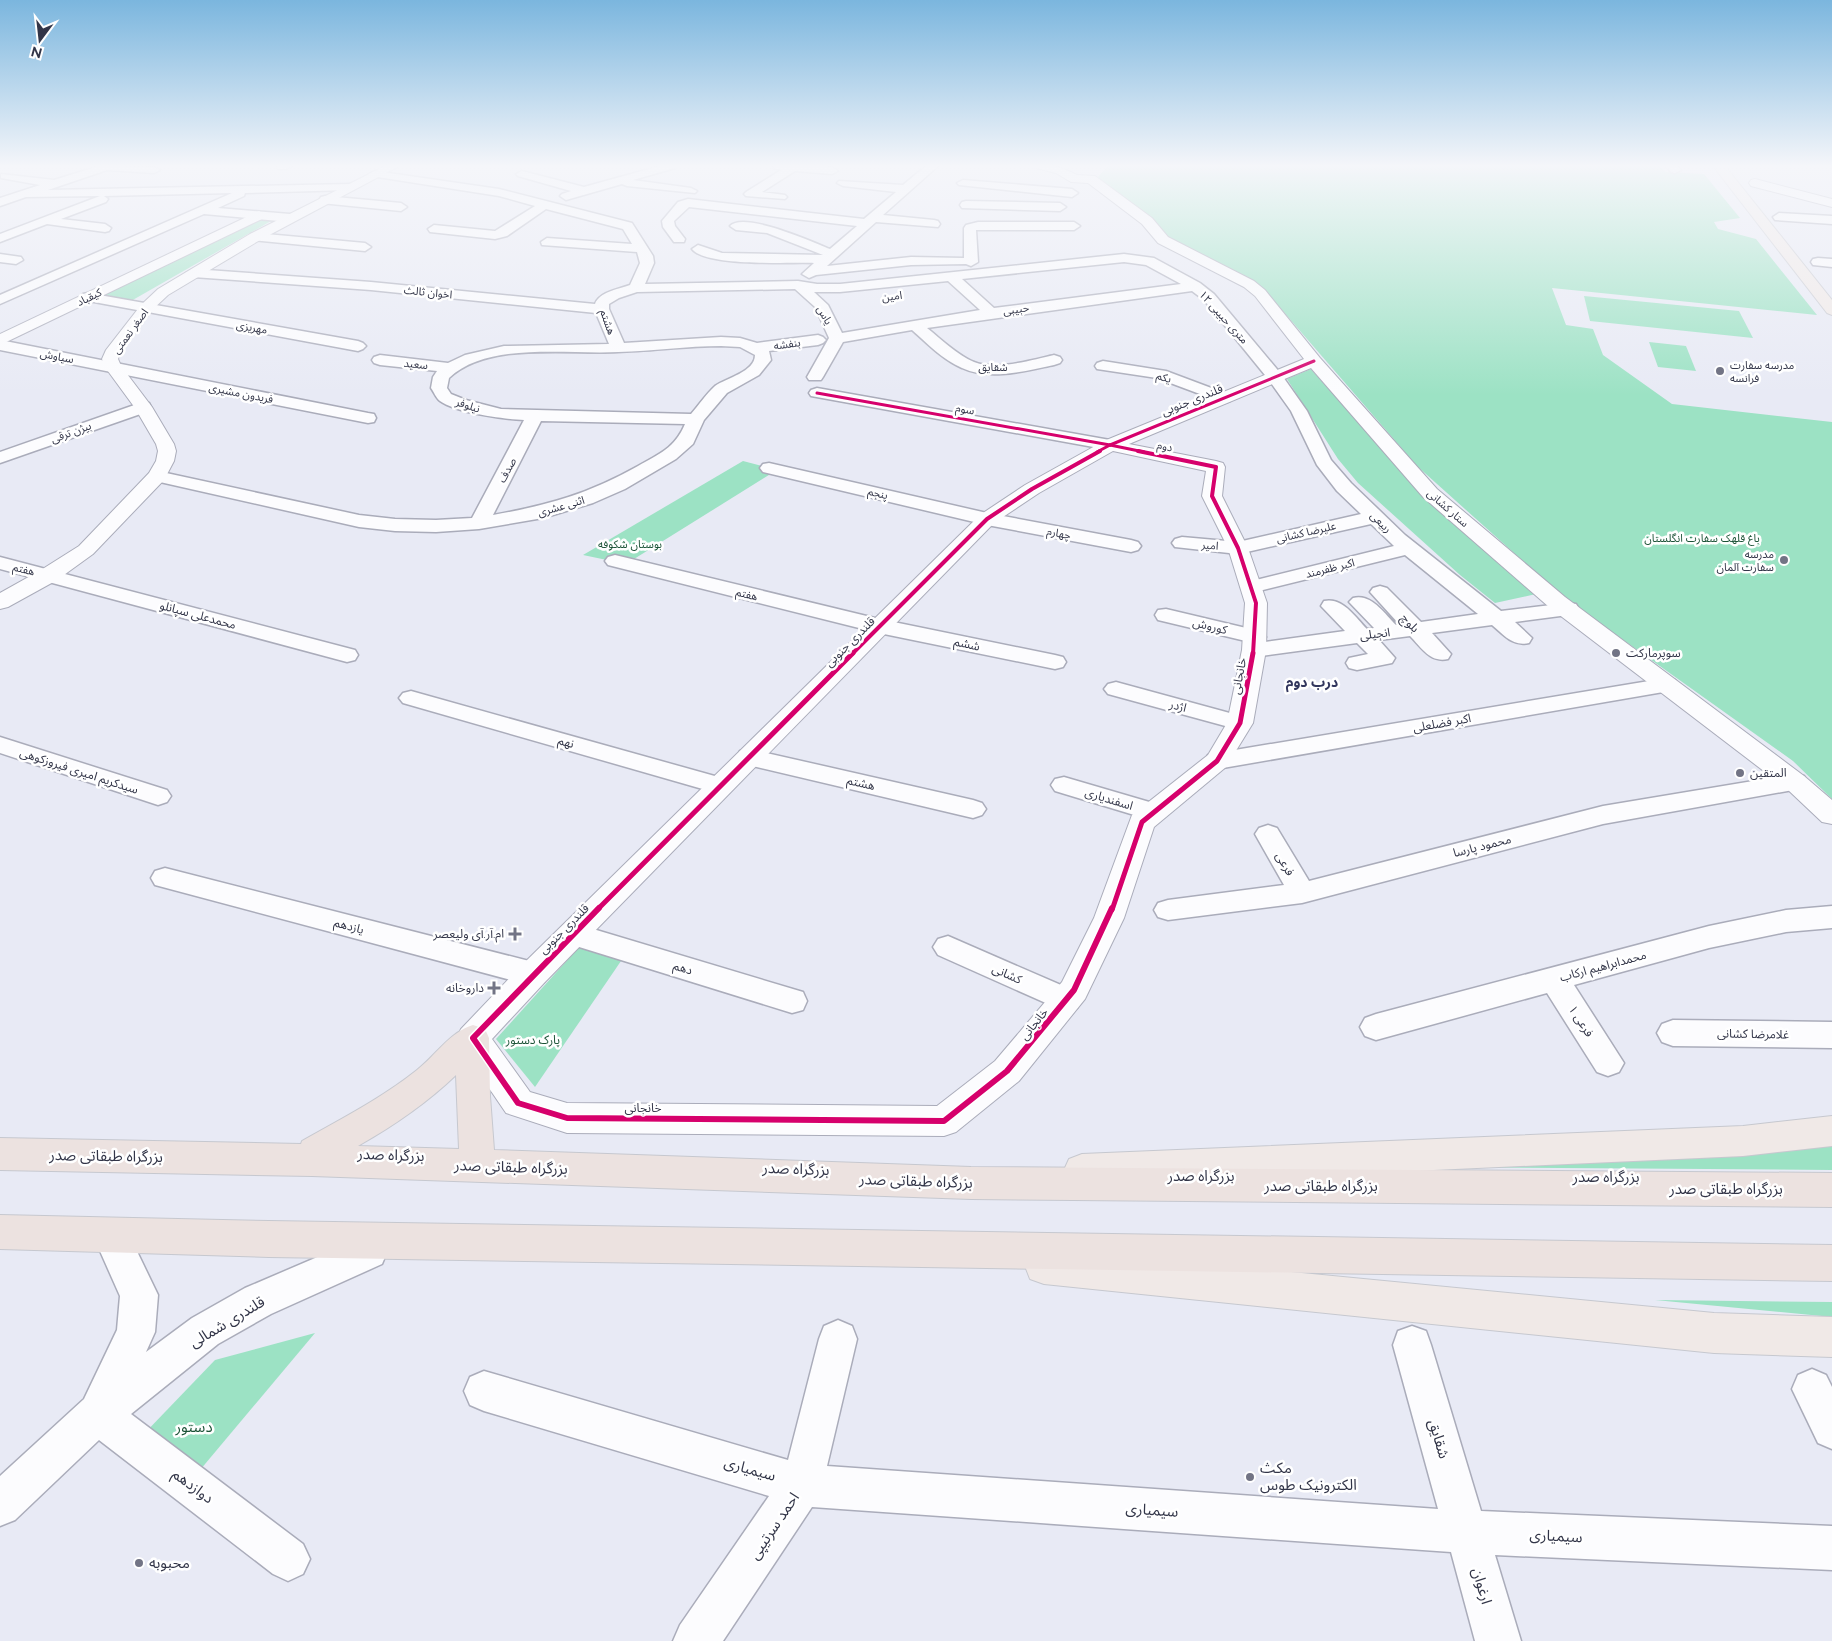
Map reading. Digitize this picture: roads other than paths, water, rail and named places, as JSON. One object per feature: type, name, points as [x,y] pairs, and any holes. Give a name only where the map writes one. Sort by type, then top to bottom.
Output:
[{"type":"highway","points":[[315,1152],[375,1118],[429,1080],[473,1038]]},
{"type":"highway","points":[[473,1038],[476,1158]]},
{"type":"highway","name":"بزرگراه صدر","points":[[0,1147],[315,1152],[971,1174],[1832,1179]]},
{"type":"highway","name":"بزرگراه طبقاتی صدر","points":[[0,1154],[312,1160],[971,1183],[1832,1190]]},
{"type":"highway","points":[[0,1232],[289,1240],[1832,1263]]},
{"type":"highway","points":[[0,1246],[118,1251],[968,1258],[1832,1272]]},
{"type":"main road","points":[[1778,243],[1832,310]]},
{"type":"main road","points":[[971,1174],[1743,1141],[1832,1131]]},
{"type":"main road","points":[[968,1258],[1714,1333],[1832,1337]]},
{"type":"street","points":[[0,300],[130,243]]},
{"type":"street","points":[[159,243],[166,243]]},
{"type":"street","name":"کیقباد","points":[[0,340],[201,243]]},
{"type":"street","name":"اصغر نعمتی","points":[[0,602],[49,576],[91,546],[157,476],[165,461],[167,452],[165,444],[143,407],[113,367],[110,359],[112,353],[146,308],[163,292],[246,243]]},
{"type":"street","points":[[317,243],[365,247]]},
{"type":"street","points":[[556,243],[641,248]]},
{"type":"street","points":[[636,288],[647,263],[646,256],[638,243]]},
{"type":"street","points":[[801,243],[831,255]]},
{"type":"street","points":[[798,285],[845,243]]},
{"type":"street","points":[[970,243],[970,262]]},
{"type":"street","name":"ستار کشانی","points":[[1168,243],[1248,284],[1260,293],[1314,361],[1430,493],[1568,609],[1796,782],[1832,815]]},
{"type":"street","points":[[698,249],[722,257],[831,255],[911,260],[949,260],[1032,267]]},
{"type":"street","points":[[0,258],[16,260]]},
{"type":"street","name":"۱۲ متری حبیبی","points":[[1032,267],[1075,258],[1124,258],[1149,261],[1195,286],[1209,298],[1275,377]]},
{"type":"street","points":[[1814,258],[1830,268]]},
{"type":"street","points":[[813,271],[911,260]]},
{"type":"street","points":[[41,267],[66,270]]},
{"type":"street","name":"هشتم","points":[[618,348],[602,309],[602,302],[607,298],[636,288],[798,285],[817,288],[840,288],[1032,267]]},
{"type":"street","name":"اخوان ثالث","points":[[193,273],[370,286],[602,309]]},
{"type":"street","points":[[951,276],[991,313]]},
{"type":"street","name":"یاس","points":[[798,285],[821,305],[837,338],[816,385]]},
{"type":"street","name":"حبیبی","points":[[837,338],[991,313],[1195,286]]},
{"type":"street","name":"امین","points":[[868,299],[962,288]]},
{"type":"street","points":[[0,289],[20,291]]},
{"type":"street","name":"مهریزی","points":[[88,297],[358,346]]},
{"type":"street","points":[[821,305],[840,303]]},
{"type":"street","name":"شقایق","points":[[916,326],[968,366],[980,368],[1024,366],[1054,360]]},
{"type":"street","name":"بنفشه","points":[[757,348],[818,340]]},
{"type":"street","points":[[452,368],[469,359],[490,353],[513,350],[618,348],[713,342],[738,342],[757,348]]},
{"type":"street","name":"سیاوش","points":[[0,345],[113,367]]},
{"type":"street","points":[[917,346],[943,347]]},
{"type":"street","name":"اثنی عشری","points":[[157,476],[359,521],[403,526],[479,523],[543,512],[586,499],[618,485],[670,455],[687,440],[696,419],[721,390],[753,372],[759,366],[763,360],[763,354],[757,348]]},
{"type":"street","name":"سعید","points":[[380,360],[452,368]]},
{"type":"street","name":"قلندری جنوبی","points":[[473,1038],[533,974],[986,519],[1032,489],[1110,445],[1314,361]]},
{"type":"street","name":"یکم","points":[[1103,366],[1160,374],[1224,398]]},
{"type":"street","name":"فریدون مشیری","points":[[113,367],[368,418]]},
{"type":"street","name":"نیلوفر","points":[[452,368],[441,377],[439,388],[445,397],[460,404],[484,410],[534,416],[696,419]]},
{"type":"street","name":"ربیعی","points":[[1275,377],[1299,410],[1323,461],[1344,487],[1409,548],[1521,638]]},
{"type":"street","name":"سوم","points":[[816,385],[1110,445]]},
{"type":"street","name":"بیژن ترقی","points":[[0,458],[143,407]]},
{"type":"street","name":"صدف","points":[[479,523],[534,416]]},
{"type":"street","points":[[0,441],[28,448]]},
{"type":"street","name":"دوم","points":[[1110,445],[1216,467]]},
{"type":"street","name":"خانجانی","points":[[473,1038],[518,1103],[567,1118],[944,1121],[1007,1071],[1074,990],[1110,918],[1142,822],[1217,761],[1240,722],[1254,643],[1256,603],[1238,548],[1212,496],[1216,467]]},
{"type":"street","name":"پنجم","points":[[769,468],[986,519]]},
{"type":"street","name":"علیرضا کشانی","points":[[1238,548],[1375,517]]},
{"type":"street","name":"چهارم","points":[[986,519],[1131,546]]},
{"type":"street","name":"امیر","points":[[1182,543],[1238,548]]},
{"type":"street","name":"اکبر ظفرمند","points":[[1251,587],[1409,548]]},
{"type":"street","name":"هفتم","points":[[615,561],[880,626]]},
{"type":"street","name":"هفتم","points":[[0,563],[49,576]]},
{"type":"street","name":"محمدعلی سپانلو","points":[[49,576],[347,654]]},
{"type":"street","name":"بلوچ","points":[[1380,592],[1440,654]]},
{"type":"street","points":[[1360,602],[1391,632]]},
{"type":"street","points":[[1332,606],[1384,658],[1358,662]]},
{"type":"street","name":"انجیلی","points":[[1254,643],[1391,632],[1568,609]]},
{"type":"street","name":"کوروش","points":[[1166,615],[1254,643]]},
{"type":"street","name":"ششم","points":[[880,626],[1055,662]]},
{"type":"street","name":"اکبر فضلعلی","points":[[1217,761],[1667,685]]},
{"type":"street","name":"اژدر","points":[[1116,689],[1240,722]]},
{"type":"street","name":"نهم","points":[[411,698],[720,786]]},
{"type":"street","name":"سیدکریم امیری فیروزکوهی","points":[[0,745],[158,796]]},
{"type":"street","name":"هشتم","points":[[749,757],[973,809]]},
{"type":"street","name":"محمود پارسا","points":[[1168,910],[1302,893],[1604,815],[1796,782]]},
{"type":"street","name":"اسفندیاری","points":[[1064,785],[1154,812]]},
{"type":"street","name":"فرعی","points":[[1268,834],[1302,893]]},
{"type":"street","name":"یازدهم","points":[[165,878],[533,974]]},
{"type":"street","name":"محمدابراهیم ارکاب","points":[[1376,1028],[1709,938],[1786,921],[1832,917]]},
{"type":"street","name":"دهم","points":[[573,934],[792,1001]]},
{"type":"street","name":"کشانی","points":[[948,947],[1066,1000]]},
{"type":"street","name":"فرعی ۱","points":[[1554,979],[1608,1063]]},
{"type":"street","name":"غلامرضا کشانی","points":[[1674,1033],[1832,1036]]},
{"type":"street","name":"قلندری شمالی","points":[[98,1414],[136,1332],[139,1296],[118,1251]]},
{"type":"street","name":"قلندری شمالی","points":[[0,1505],[98,1414],[205,1332],[258,1301],[369,1252]]},
{"type":"street","name":"احمد سرتیپی","points":[[696,1641],[802,1485],[838,1339]]},
{"type":"street","name":"شقایق","points":[[1412,1346],[1466,1532]]},
{"type":"street","points":[[1812,1389],[1832,1428]]},
{"type":"street","name":"سیمیاری","points":[[484,1391],[802,1485],[1466,1532],[1832,1548]]},
{"type":"street","name":"دوازدهم","points":[[98,1414],[288,1559]]},
{"type":"street","name":"ارغوان","points":[[1466,1532],[1498,1641]]},
{"type":"place","name":"مدرسه سفارت فرانسه","points":[[1720,371]]},
{"type":"place","name":"مدرسه سفارت آلمان","points":[[1784,560]]},
{"type":"place","name":"سوپرمارکت","points":[[1616,653]]},
{"type":"place","name":"المتقین","points":[[1740,773]]},
{"type":"place","name":"ام.آر.آی ولیعصر","points":[[515,934]]},
{"type":"place","name":"داروخانه","points":[[494,988]]},
{"type":"place","name":"مکث الکترونیک طوس","points":[[1250,1477]]},
{"type":"place","name":"محبوبه","points":[[139,1563]]},
{"type":"district","name":"درب دوم","points":[[1312,682]]},
{"type":"park label","name":"باغ قلهک سفارت انگلستان","points":[[1702,538]]},
{"type":"park label","name":"بوستان شکوفه","points":[[630,544]]},
{"type":"park label","name":"پارک دستور","points":[[533,1040]]},
{"type":"park label","name":"دستور","points":[[194,1427]]}]
